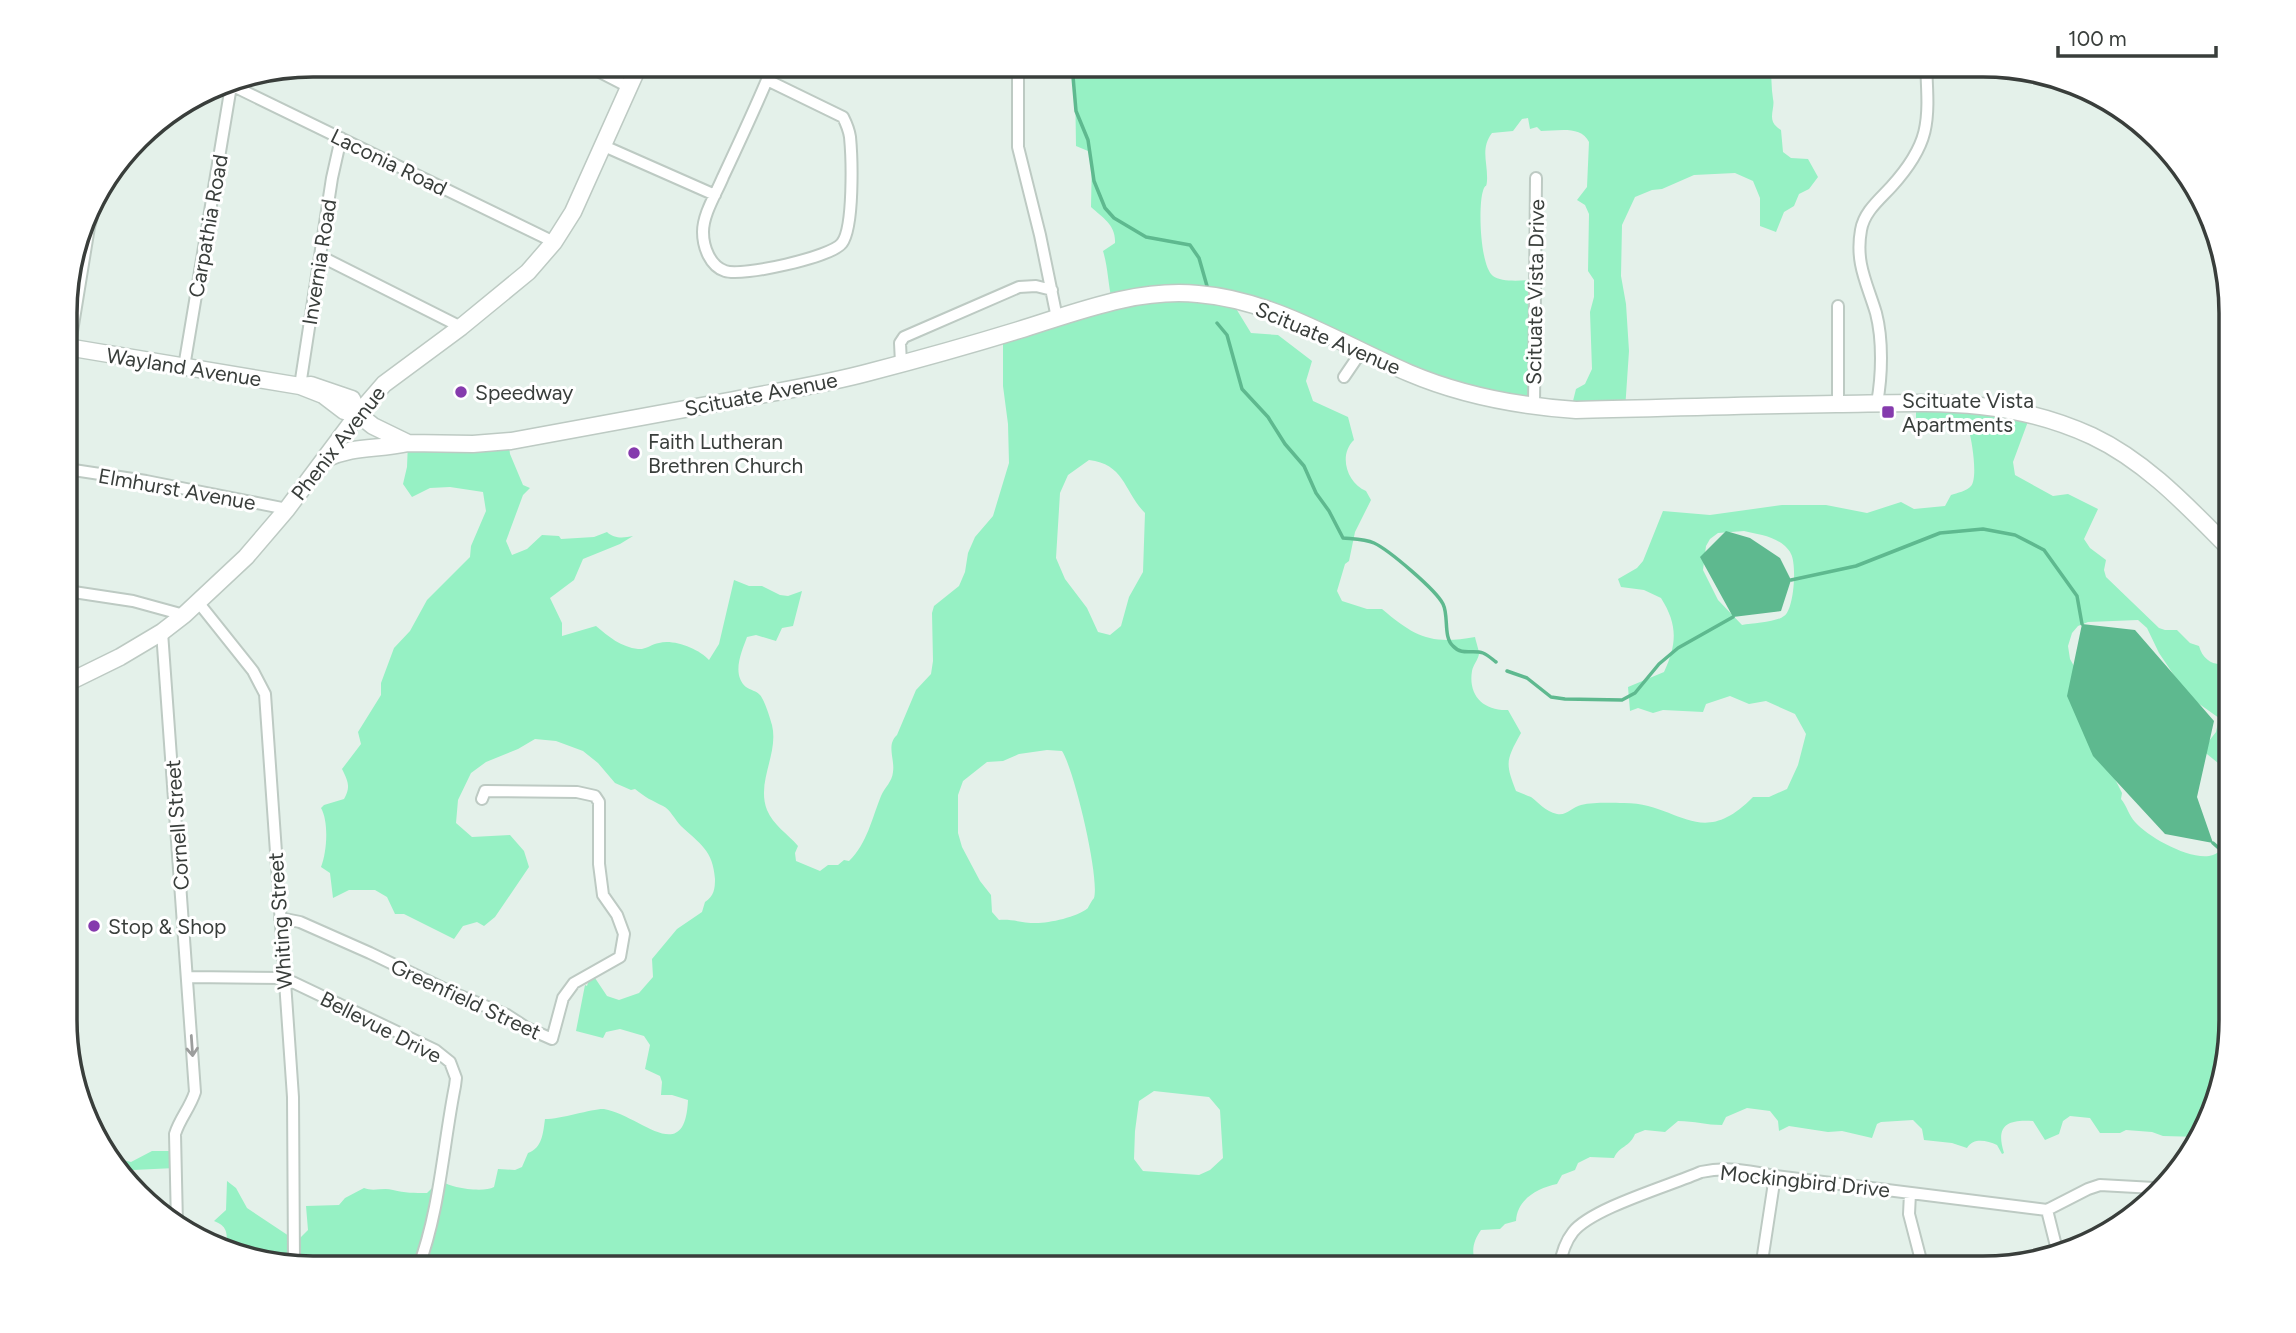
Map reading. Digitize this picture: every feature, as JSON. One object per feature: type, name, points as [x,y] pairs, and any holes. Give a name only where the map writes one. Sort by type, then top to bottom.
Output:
[{"type":"main road","name":"Phenix Avenue","points":[[77,678],[120,657],[162,632],[184,615],[246,557],[287,509],[358,414],[384,384],[461,327],[528,272],[554,242],[573,212],[633,77]]},
{"type":"main road","name":"Scituate Avenue","points":[[358,414],[373,426],[408,443],[473,444],[511,441],[802,387],[901,363],[1137,297],[1183,293],[1236,301],[1282,315],[1412,374],[1464,393],[1534,407],[1576,410],[1950,402],[2018,410],[2092,436],[2149,472],[2218,537]]},
{"type":"main road","name":"Wayland Avenue","points":[[77,353],[300,386],[323,395],[344,411],[358,414]]},
{"type":"main road","points":[[323,460],[352,449],[383,449],[408,443]]},
{"type":"street","points":[[610,77],[629,86]]},
{"type":"street","points":[[768,80],[843,117],[850,135],[850,217],[843,242],[837,248],[819,256],[745,272],[723,271],[709,258],[703,234],[704,223],[715,195],[768,80],[769,77]]},
{"type":"street","points":[[1017,77],[1018,147],[1057,318]]},
{"type":"street","points":[[1877,403],[1880,336],[1860,267],[1861,233],[1870,210],[1898,180],[1922,143],[1927,130],[1926,77]]},
{"type":"street","name":"Laconia Road","points":[[239,89],[554,242]]},
{"type":"street","name":"Carpathia Road","points":[[184,367],[226,94]]},
{"type":"street","name":"Invernia Road","points":[[300,386],[341,138]]},
{"type":"street","points":[[604,146],[715,195]]},
{"type":"street","name":"Scituate Vista Drive","points":[[1534,407],[1536,178]]},
{"type":"street","points":[[320,256],[461,327]]},
{"type":"street","points":[[901,363],[900,343],[904,337],[1019,287],[1036,286],[1052,290]]},
{"type":"street","points":[[1838,306],[1838,404]]},
{"type":"street","points":[[1344,377],[1361,352]]},
{"type":"street","name":"Elmhurst Avenue","points":[[77,471],[146,481],[287,509]]},
{"type":"street","points":[[77,593],[133,601],[184,615]]},
{"type":"street","name":"Whiting Street","points":[[198,602],[253,671],[265,694],[294,1133],[294,1255]]},
{"type":"street","name":"Cornell Street","points":[[162,632],[195,1092],[175,1134],[177,1212]]},
{"type":"street","name":"Greenfield Street","points":[[280,918],[300,922],[507,1015],[552,1039],[563,998],[574,983],[613,964],[620,957],[624,934],[617,915],[603,895],[599,864],[599,802],[595,796],[577,792],[485,792],[482,799]]},
{"type":"street","name":"Bellevue Drive","points":[[188,978],[284,978],[435,1050],[450,1062],[456,1079],[440,1179],[423,1256]]},
{"type":"street","name":"Mockingbird Drive","points":[[1563,1255],[1573,1232],[1594,1214],[1709,1170],[1728,1168],[2048,1210]]},
{"type":"street","points":[[1763,1255],[1775,1176]]},
{"type":"street","points":[[2056,1244],[2048,1210],[2099,1185],[2149,1188]]},
{"type":"street","points":[[1910,1193],[1909,1214],[1920,1255]]},
{"type":"shaded area","points":[[1074,77],[1771,77],[1772,119],[1781,130],[1783,152],[1791,158],[1808,159],[1818,177],[1809,189],[1799,194],[1794,206],[1784,212],[1776,232],[1760,226],[1760,198],[1753,181],[1735,173],[1694,175],[1635,197],[1622,225],[1621,276],[1629,351],[1625,410],[1571,409],[1576,389],[1585,384],[1592,369],[1590,312],[1594,297],[1594,280],[1588,271],[1589,214],[1585,205],[1577,200],[1587,187],[1589,142],[1575,131],[1541,131],[1537,127],[1530,129],[1528,118],[1522,119],[1513,131],[1492,133],[1488,139],[1485,150],[1487,181],[1481,199],[1481,222],[1485,261],[1493,276],[1507,280],[1536,280],[1534,406],[1469,395],[1232,302],[1251,333],[1278,335],[1312,361],[1306,381],[1313,401],[1348,417],[1354,440],[1346,453],[1347,468],[1354,482],[1366,491],[1371,500],[1355,532],[1349,561],[1345,564],[1337,591],[1342,601],[1367,609],[1382,609],[1404,626],[1424,636],[1447,640],[1475,637],[1479,654],[1471,680],[1475,694],[1491,708],[1508,710],[1521,733],[1509,762],[1516,791],[1531,797],[1553,813],[1567,813],[1586,804],[1624,803],[1643,805],[1703,823],[1718,821],[1734,813],[1753,797],[1769,797],[1787,789],[1798,765],[1806,734],[1795,714],[1766,701],[1749,704],[1730,696],[1706,704],[1703,712],[1663,710],[1653,713],[1638,708],[1630,711],[1628,687],[1664,672],[1674,635],[1667,608],[1661,598],[1644,590],[1621,587],[1618,579],[1637,568],[1643,561],[1663,511],[1710,515],[1782,505],[1826,505],[1867,513],[1901,502],[1914,509],[1945,506],[1951,495],[1967,489],[1973,482],[1974,459],[1969,431],[1960,426],[1933,429],[1916,425],[1916,404],[2030,416],[2013,462],[2015,475],[2053,496],[2068,494],[2098,509],[2084,539],[2090,548],[2106,560],[2106,577],[2159,628],[2177,630],[2190,643],[2199,646],[2207,659],[2218,664],[2218,717],[2188,696],[2159,653],[2147,628],[2138,620],[2088,622],[2078,626],[2072,633],[2068,646],[2070,659],[2079,675],[2111,771],[2122,793],[2121,799],[2133,820],[2160,841],[2183,852],[2204,856],[2218,853],[2217,1051],[2211,1081],[2188,1137],[2126,1130],[2120,1133],[2100,1133],[2090,1118],[2070,1116],[2063,1121],[2059,1134],[2045,1140],[2033,1121],[2010,1123],[2001,1136],[2002,1154],[1997,1145],[1985,1141],[1973,1142],[1967,1148],[1952,1143],[1924,1140],[1922,1129],[1913,1120],[1881,1122],[1877,1124],[1872,1138],[1842,1131],[1828,1132],[1789,1126],[1779,1131],[1778,1121],[1770,1111],[1747,1108],[1726,1117],[1722,1125],[1678,1121],[1665,1132],[1645,1130],[1635,1134],[1614,1158],[1590,1157],[1578,1163],[1575,1170],[1562,1175],[1557,1184],[1543,1188],[1524,1201],[1516,1221],[1505,1224],[1500,1229],[1481,1230],[1473,1250],[1474,1255],[313,1256],[282,1254],[227,1239],[222,1225],[214,1221],[226,1210],[227,1181],[236,1188],[247,1208],[292,1238],[300,1238],[308,1230],[306,1206],[339,1205],[345,1198],[364,1188],[427,1193],[440,1180],[466,1189],[482,1190],[494,1187],[498,1169],[515,1170],[522,1167],[528,1153],[539,1144],[545,1119],[604,1109],[658,1132],[670,1134],[679,1131],[685,1120],[688,1100],[661,1095],[660,1076],[645,1069],[650,1045],[644,1036],[620,1029],[606,1032],[603,1038],[576,1031],[585,985],[587,986],[591,972],[607,996],[619,1000],[639,993],[653,977],[652,959],[677,929],[702,912],[705,902],[712,895],[715,879],[712,861],[700,843],[681,826],[666,807],[635,789],[631,790],[615,783],[598,763],[583,751],[556,741],[535,739],[486,762],[471,773],[458,800],[456,823],[472,837],[510,835],[524,851],[529,867],[495,917],[484,926],[477,922],[463,926],[454,939],[404,914],[395,914],[387,897],[375,890],[349,890],[333,898],[330,873],[321,867],[326,837],[321,808],[344,799],[348,784],[342,769],[361,744],[358,732],[381,695],[381,683],[394,648],[410,631],[427,600],[470,557],[471,546],[486,511],[483,492],[450,487],[430,488],[412,497],[403,484],[408,442],[508,439],[510,454],[523,485],[530,488],[523,495],[506,541],[512,555],[527,549],[542,535],[559,536],[561,539],[594,537],[607,532],[616,537],[633,536],[583,559],[574,580],[550,598],[562,623],[562,636],[596,626],[615,641],[632,648],[641,649],[672,642],[693,649],[709,660],[719,644],[734,580],[749,586],[762,586],[780,595],[788,596],[802,591],[793,626],[782,628],[776,641],[756,635],[747,637],[739,662],[739,676],[746,687],[760,695],[770,718],[773,746],[764,799],[773,820],[798,846],[796,861],[820,871],[828,865],[849,861],[865,839],[881,796],[891,779],[892,743],[916,690],[931,674],[934,606],[959,586],[975,537],[993,516],[1009,463],[1003,386],[1003,336],[1112,301],[1103,251],[1115,243],[1115,237],[1108,222],[1091,207],[1092,157],[1088,151],[1076,146]],"holes":[[[1089,460],[1110,467],[1117,473],[1145,513],[1143,572],[1129,597],[1121,626],[1110,635],[1098,632],[1087,608],[1065,579],[1056,558],[1060,493],[1068,475]],[[1744,531],[1776,540],[1791,553],[1794,587],[1790,605],[1781,618],[1742,625],[1718,600],[1703,570],[1706,546],[1710,539],[1718,533]],[[1062,751],[1073,779],[1090,847],[1094,898],[1088,908],[1063,919],[1036,923],[999,920],[992,912],[991,895],[980,881],[962,847],[958,833],[958,795],[963,781],[987,762],[1003,761],[1019,754]],[[1154,1091],[1209,1097],[1220,1110],[1223,1158],[1210,1170],[1199,1175],[1143,1171],[1134,1159],[1139,1101]]]},
{"type":"shaded area","points":[[1726,531],[1750,538],[1780,558],[1791,580],[1781,611],[1733,617],[1700,557]]},
{"type":"shaded area","points":[[2082,624],[2135,630],[2214,721],[2197,797],[2213,843],[2165,834],[2093,756],[2067,696]]},
{"type":"shaded area","points":[[2218,723],[2218,763],[2202,750],[2216,732]]},
{"type":"shaded area","points":[[152,1151],[174,1151],[175,1168],[132,1171],[123,1160],[131,1162]]},
{"type":"waterway","points":[[1073,77],[1076,111],[1088,140],[1094,181],[1105,208],[1114,218],[1146,237],[1190,245],[1199,258],[1207,286]]},
{"type":"waterway","points":[[1217,323],[1227,335],[1242,389],[1268,417],[1285,444],[1304,466],[1316,493],[1343,538],[1374,543],[1401,562],[1422,580],[1443,604],[1448,637],[1453,646],[1464,652],[1483,653],[1496,662]]},
{"type":"waterway","points":[[1791,580],[1856,566],[1940,533],[1983,529],[2015,535],[2044,550],[2077,596],[2082,624]]},
{"type":"waterway","points":[[1507,671],[1527,678],[1551,697],[1622,700],[1635,693],[1659,664],[1678,648],[1733,617]]},
{"type":"waterway","points":[[2213,843],[2218,847]]},
{"type":"place","name":"Speedway","points":[[461,392]]},
{"type":"place","name":"Scituate Vista Apartments","points":[[1888,412]]},
{"type":"place","name":"Faith Lutheran Brethren Church","points":[[634,453]]},
{"type":"place","name":"Stop & Shop","points":[[94,926]]}]
